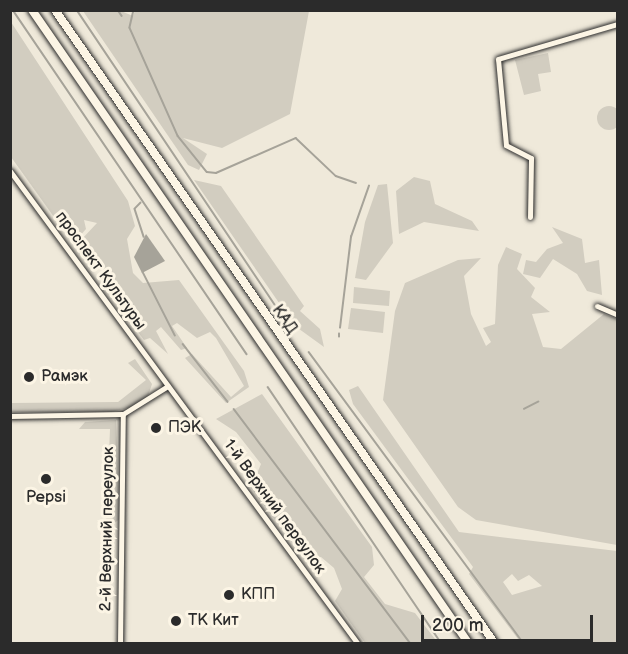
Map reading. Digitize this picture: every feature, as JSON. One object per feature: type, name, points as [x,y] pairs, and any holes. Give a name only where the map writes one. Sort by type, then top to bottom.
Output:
[{"type":"highway","name":"КАД","points":[[32,10],[469,644]]},
{"type":"highway","name":"КАД","points":[[55,10],[495,644]]},
{"type":"street","points":[[530,217],[531,158],[506,145],[498,59],[618,24]]},
{"type":"street","name":"проспект Культуры","points":[[10,171],[168,386]]},
{"type":"street","points":[[597,306],[618,315]]},
{"type":"street","points":[[10,416],[123,414],[168,386]]},
{"type":"street","name":"1-й Верхний переулок","points":[[168,386],[358,644]]},
{"type":"street","name":"2-й Верхний переулок","points":[[120,644],[123,414]]},
{"type":"shaded area","points":[[135,10],[309,11],[290,114],[222,148],[183,138],[207,154],[199,170],[188,165],[83,11],[121,11],[133,16]]},
{"type":"shaded area","points":[[11,22],[128,201],[135,226],[127,239],[133,273],[143,283],[179,280],[244,371],[249,387],[226,403],[185,358],[192,354],[231,397],[244,386],[216,338],[210,332],[197,338],[177,323],[172,326],[187,348],[181,350],[161,327],[156,331],[168,354],[150,338],[144,340],[122,311],[126,300],[81,240],[97,223],[84,220],[86,229],[79,237],[67,223],[59,224],[11,157]]},
{"type":"shaded area","points":[[548,53],[551,72],[538,74],[541,91],[524,95],[515,60]]},
{"type":"shaded area","points":[[609,106],[617,110],[621,118],[617,126],[609,130],[601,126],[597,118],[601,110]]},
{"type":"shaded area","points":[[414,177],[430,181],[435,204],[472,221],[479,231],[424,222],[399,234],[396,191]]},
{"type":"shaded area","points":[[194,180],[221,186],[304,306],[300,311],[320,329],[324,347],[295,326]]},
{"type":"shaded area","points":[[387,184],[393,243],[366,280],[355,278],[365,222],[378,185]]},
{"type":"shaded area","points":[[552,227],[582,239],[585,263],[599,260],[602,295],[587,291],[577,274],[553,259],[540,278],[523,274],[526,260],[536,262],[547,249],[563,243]]},
{"type":"shaded area","points":[[146,234],[165,261],[142,273],[134,257]]},
{"type":"shaded area","points":[[506,247],[522,254],[517,269],[535,288],[531,297],[550,312],[532,314],[543,347],[561,349],[604,314],[617,319],[617,545],[476,520],[458,507],[383,400],[395,311],[405,283],[458,260],[481,258],[464,276],[471,314],[486,346],[491,342],[483,328],[495,324],[498,265]]},
{"type":"shaded area","points":[[354,287],[390,291],[389,306],[353,303]]},
{"type":"shaded area","points":[[351,308],[385,312],[383,333],[348,329]]},
{"type":"shaded area","points":[[135,359],[152,384],[148,396],[132,407],[111,412],[11,412],[11,403],[118,402],[146,380],[128,363]]},
{"type":"shaded area","points":[[358,386],[459,532],[617,551],[617,643],[521,643],[469,574],[473,567],[353,404],[349,390]],"holes":[[[512,574],[518,581],[529,575],[542,586],[512,595],[503,582]]]},
{"type":"shaded area","points":[[262,394],[372,547],[374,565],[364,577],[385,604],[415,613],[438,643],[365,643],[335,601],[342,589],[334,568],[321,557],[305,560],[251,488],[261,464],[236,432],[216,419]]},
{"type":"shaded area","points":[[116,420],[120,519],[111,525],[106,525],[110,429],[79,429],[85,422]]},
{"type":"waterway","points":[[13,10],[247,354]]},
{"type":"waterway","points":[[77,10],[291,328]]},
{"type":"waterway","points":[[118,10],[122,16]]},
{"type":"waterway","points":[[134,10],[130,28],[178,136],[207,172],[216,173],[296,138],[336,176],[356,183]]},
{"type":"waterway","points":[[340,328],[351,237],[369,186]]},
{"type":"waterway","points":[[141,203],[135,209],[144,237]]},
{"type":"waterway","points":[[143,272],[175,335]]},
{"type":"waterway","points":[[183,344],[228,402]]},
{"type":"waterway","points":[[309,352],[524,644]]},
{"type":"waterway","points":[[268,387],[442,644]]},
{"type":"waterway","points":[[524,409],[538,402]]},
{"type":"waterway","points":[[234,409],[411,644]]},
{"type":"place","name":"Рамэк","points":[[29,377]]},
{"type":"place","name":"ПЭК","points":[[156,428]]},
{"type":"place","name":"Pepsi","points":[[46,479]]},
{"type":"place","name":"КПП","points":[[229,595]]},
{"type":"place","name":"ТК Кит","points":[[176,621]]}]
